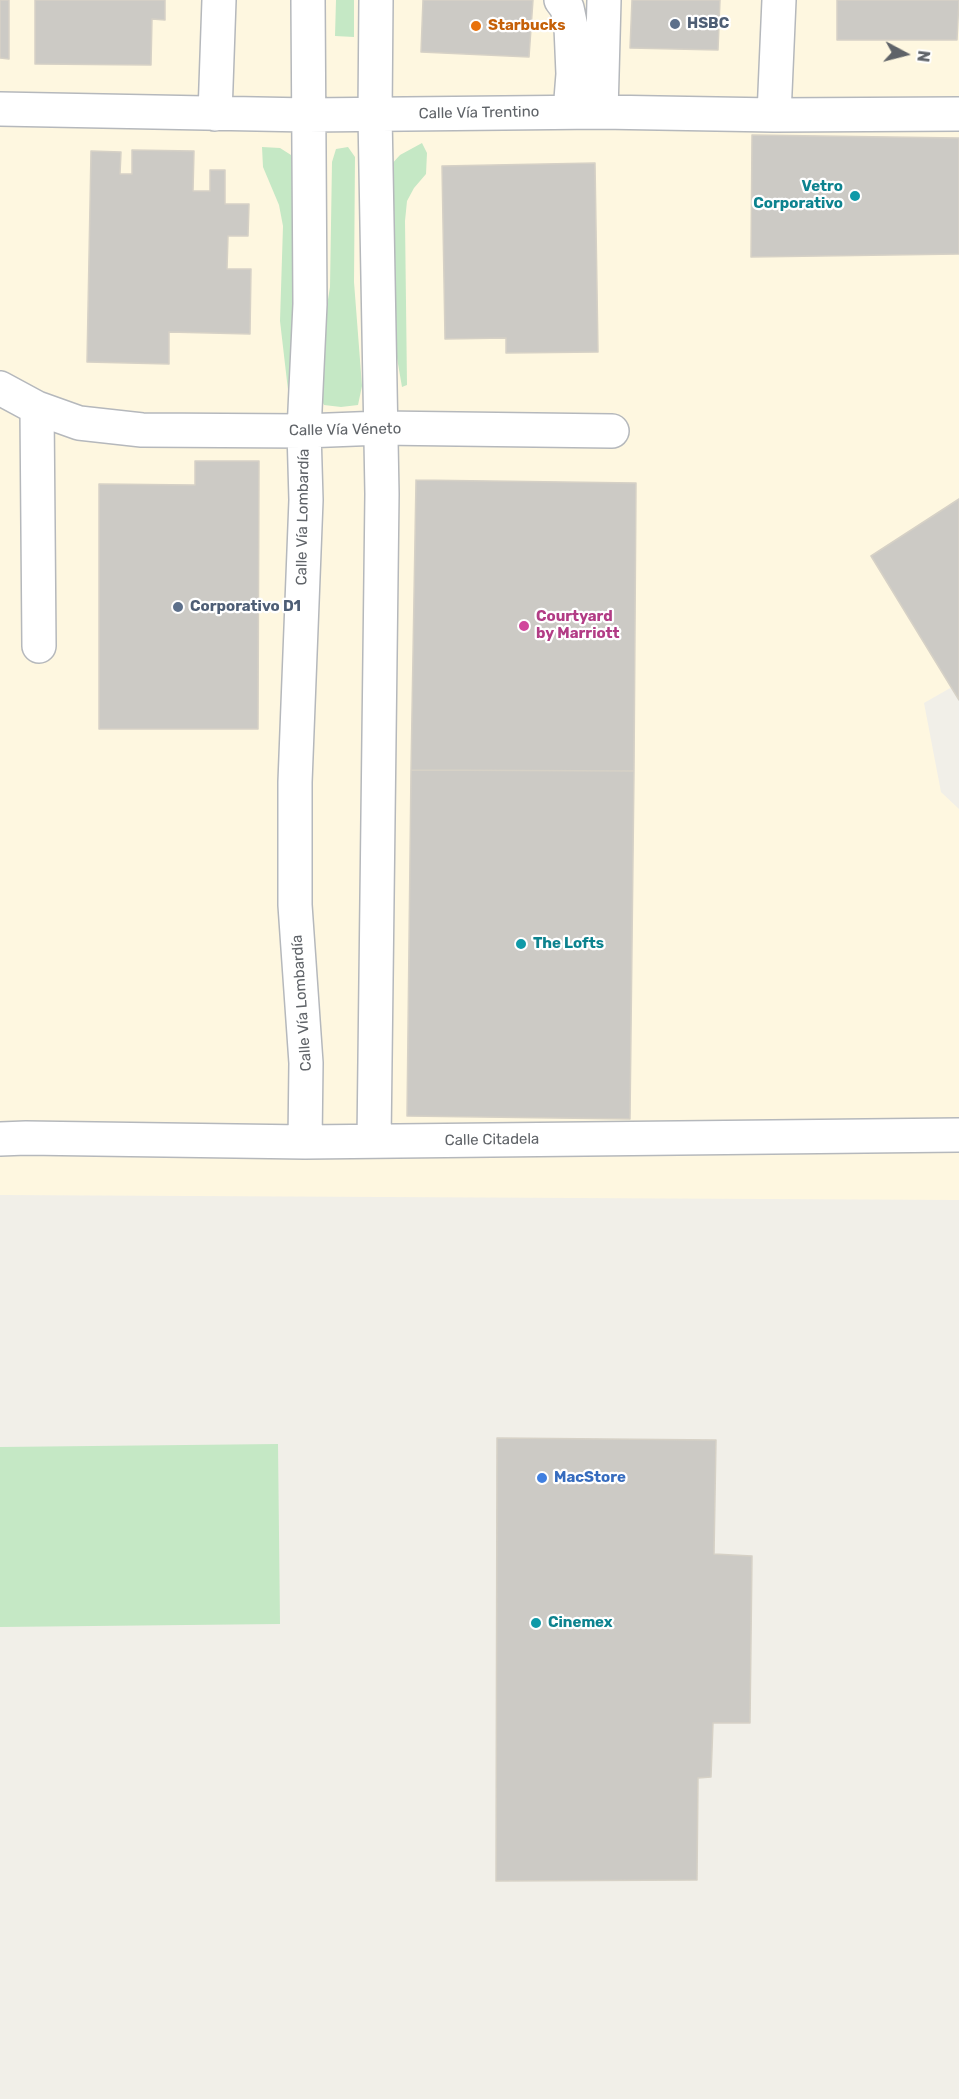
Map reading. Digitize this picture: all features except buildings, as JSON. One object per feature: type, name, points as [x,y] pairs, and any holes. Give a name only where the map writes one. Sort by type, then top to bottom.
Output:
[{"type":"street","points":[[215,114],[219,0]]},
{"type":"street","name":"Calle Vía Lombardía","points":[[305,1142],[306,1063],[295,904],[295,815],[306,500],[304,431],[310,304],[308,0]]},
{"type":"street","points":[[374,1141],[381,428],[375,115],[376,0]]},
{"type":"street","points":[[561,0],[567,8],[571,27],[573,75],[586,112]]},
{"type":"street","points":[[586,112],[604,0]]},
{"type":"street","points":[[774,115],[779,0]]},
{"type":"street","name":"Calle Vía Trentino","points":[[0,109],[308,115],[586,112],[774,115],[959,114]]},
{"type":"street","name":"Calle Vía Véneto","points":[[0,388],[37,408],[79,423],[142,430],[304,431],[381,428],[612,430]]},
{"type":"street","points":[[37,408],[39,646]]},
{"type":"street","name":"Calle Citadela","points":[[9,1137],[305,1142],[959,1135]]},
{"type":"shaded area","points":[[0,0],[959,0],[959,683],[924,703],[941,792],[959,809],[959,1200],[0,1195]]},
{"type":"green space","points":[[336,0],[354,0],[354,37],[335,36]]},
{"type":"green space","points":[[422,143],[427,153],[426,174],[407,201],[405,221],[407,385],[402,387],[387,300],[390,166],[400,155]]},
{"type":"green space","points":[[262,147],[280,148],[291,155],[300,173],[295,391],[288,390],[280,321],[283,226],[279,205],[263,167]]},
{"type":"green space","points":[[348,147],[355,157],[354,282],[362,386],[358,405],[341,407],[324,405],[317,391],[330,287],[332,162],[336,149]]},
{"type":"green space","points":[[278,1444],[280,1624],[0,1627],[0,1447]]},
{"type":"place","name":"HSBC","points":[[675,24]]},
{"type":"place","name":"Starbucks","points":[[476,26]]},
{"type":"place","name":"Vetro Corporativo","points":[[855,196]]},
{"type":"place","name":"Corporativo D1","points":[[178,607]]},
{"type":"place","name":"Courtyard by Marriott","points":[[524,626]]},
{"type":"place","name":"The Lofts","points":[[521,944]]},
{"type":"place","name":"MacStore","points":[[542,1478]]},
{"type":"place","name":"Cinemex","points":[[536,1623]]}]
